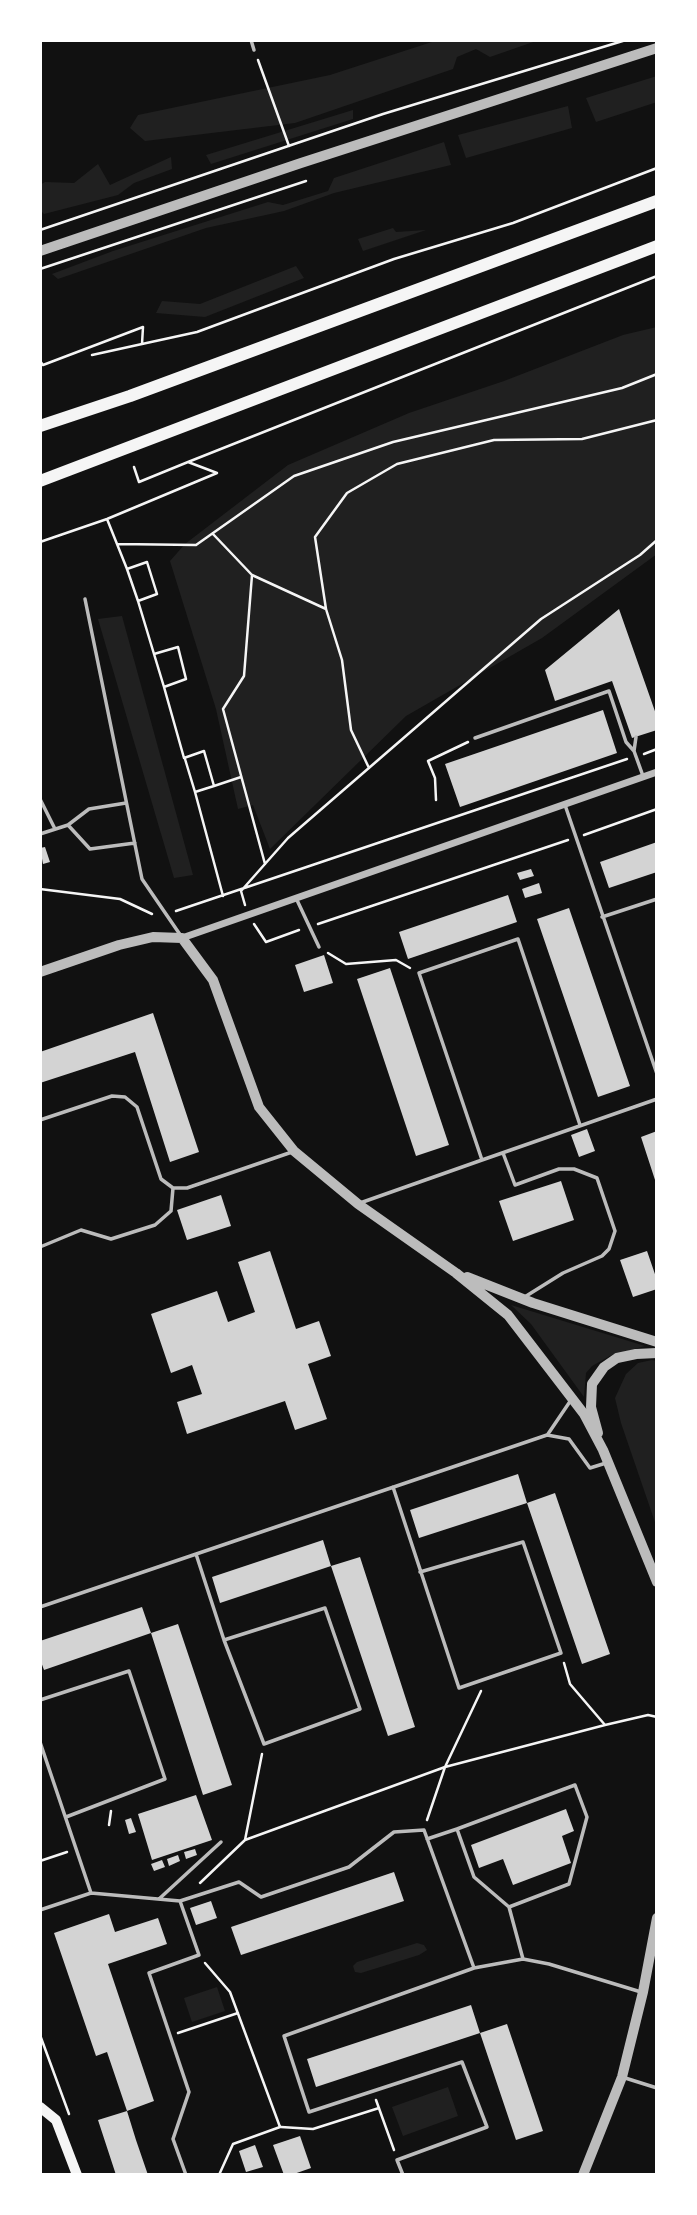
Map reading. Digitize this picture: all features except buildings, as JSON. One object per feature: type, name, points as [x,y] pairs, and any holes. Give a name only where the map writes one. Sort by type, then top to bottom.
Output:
[{"type":"main road","points":[[40,426],[130,396],[657,201]]},
{"type":"main road","points":[[40,481],[657,246]]},
{"type":"main road","points":[[40,2107],[56,2120],[77,2175]]},
{"type":"street","points":[[40,251],[657,48]]},
{"type":"street","points":[[40,972],[119,945],[153,937],[182,938],[657,772]]},
{"type":"street","points":[[182,938],[213,979],[259,1107],[294,1151],[358,1204],[456,1273],[508,1315],[584,1414],[603,1450]]},
{"type":"street","points":[[456,1273],[522,1299],[657,1342]]},
{"type":"street","points":[[657,1353],[617,1358],[604,1367],[592,1384],[591,1406],[603,1450],[657,1582]]},
{"type":"street","points":[[583,2175],[622,2077],[644,1988],[657,1918]]},
{"type":"street","points":[[644,1988],[657,1948]]},
{"type":"lane","points":[[251,40],[254,50]]},
{"type":"lane","points":[[85,599],[142,879],[182,938]]},
{"type":"lane","points":[[475,738],[609,691],[626,742],[634,751],[643,776]]},
{"type":"lane","points":[[634,751],[636,737]]},
{"type":"lane","points":[[40,799],[55,829]]},
{"type":"lane","points":[[40,834],[68,825],[89,809],[127,803]]},
{"type":"lane","points":[[565,803],[657,1074]]},
{"type":"lane","points":[[68,825],[90,849],[135,843]]},
{"type":"lane","points":[[296,898],[319,947]]},
{"type":"lane","points":[[602,918],[657,899]]},
{"type":"lane","points":[[482,1160],[419,973],[517,939],[580,1125]]},
{"type":"lane","points":[[40,1120],[112,1096],[125,1097],[137,1107],[161,1179],[173,1188],[187,1188],[294,1151]]},
{"type":"lane","points":[[358,1204],[657,1099]]},
{"type":"lane","points":[[503,1153],[515,1185],[559,1169],[574,1168],[597,1178],[615,1231],[609,1249],[602,1256],[564,1273],[522,1299]]},
{"type":"lane","points":[[40,1247],[81,1230],[111,1239],[155,1225],[171,1211],[173,1188]]},
{"type":"lane","points":[[547,1435],[572,1398]]},
{"type":"lane","points":[[40,1607],[547,1435],[569,1439],[590,1468],[608,1463]]},
{"type":"lane","points":[[393,1487],[420,1572],[459,1688],[561,1653],[523,1542],[420,1572]]},
{"type":"lane","points":[[196,1554],[224,1640],[264,1744],[360,1709],[325,1608],[224,1640]]},
{"type":"lane","points":[[40,1700],[129,1671],[164,1779],[66,1817]]},
{"type":"lane","points":[[40,1742],[91,1893]]},
{"type":"lane","points":[[427,1839],[575,1785],[587,1817],[569,1884],[509,1907]]},
{"type":"lane","points":[[457,1829],[474,1877],[509,1907],[523,1959]]},
{"type":"lane","points":[[40,1910],[91,1893],[180,1901],[239,1882],[261,1897],[349,1867],[394,1832],[424,1830],[474,1968]]},
{"type":"lane","points":[[159,1899],[221,1842]]},
{"type":"lane","points":[[180,1901],[199,1955],[149,1973],[189,2092],[173,2139],[186,2175]]},
{"type":"lane","points":[[403,2175],[397,2160],[487,2127],[462,2062],[309,2112],[284,2036],[474,1968],[523,1959],[644,1988]]},
{"type":"lane","points":[[622,2077],[657,2088]]},
{"type":"path","points":[[40,230],[383,114],[626,40]]},
{"type":"path","points":[[254,50],[289,146]]},
{"type":"path","points":[[92,355],[197,332],[394,259],[513,223],[657,168]]},
{"type":"path","points":[[40,269],[306,181]]},
{"type":"path","points":[[134,467],[139,482],[657,276]]},
{"type":"path","points":[[40,362],[43,365],[144,327],[142,344]]},
{"type":"path","points":[[117,544],[196,545],[294,476],[393,442],[622,388],[657,374]]},
{"type":"path","points":[[369,768],[351,730],[342,660],[326,609],[314,537],[347,493],[397,464],[494,440],[582,439],[657,420]]},
{"type":"path","points":[[40,542],[107,519],[217,473],[188,462]]},
{"type":"path","points":[[107,519],[138,601],[223,896]]},
{"type":"path","points":[[213,534],[252,575],[326,609]]},
{"type":"path","points":[[241,891],[288,838],[541,619],[640,555],[657,540]]},
{"type":"path","points":[[127,569],[147,562],[158,594],[138,601]]},
{"type":"path","points":[[252,575],[244,676],[223,709],[265,864]]},
{"type":"path","points":[[154,654],[177,647],[186,679],[164,687]]},
{"type":"path","points":[[436,800],[435,778],[428,761],[475,738]]},
{"type":"path","points":[[40,889],[120,899],[153,914],[166,914],[657,749]]},
{"type":"path","points":[[184,758],[204,751],[214,786]]},
{"type":"path","points":[[195,792],[241,777]]},
{"type":"path","points":[[241,891],[248,913],[266,942],[657,810]]},
{"type":"path","points":[[319,947],[346,964],[396,960],[419,973]]},
{"type":"path","points":[[561,1653],[570,1684],[605,1725]]},
{"type":"path","points":[[424,1830],[445,1766],[487,1678]]},
{"type":"path","points":[[199,1884],[245,1840],[445,1766],[648,1715],[657,1717]]},
{"type":"path","points":[[245,1840],[264,1744]]},
{"type":"path","points":[[40,1861],[77,1849]]},
{"type":"path","points":[[199,1955],[230,1992],[280,2127]]},
{"type":"path","points":[[170,2036],[238,2013]]},
{"type":"path","points":[[40,2035],[73,2124]]},
{"type":"path","points":[[373,2091],[397,2160]]},
{"type":"path","points":[[219,2175],[233,2144],[280,2127],[313,2129],[379,2108]]},
{"type":"shaded area","points":[[438,40],[539,40],[490,57],[476,49],[457,57],[453,69],[295,123],[145,141],[130,128],[138,115],[330,75]]},
{"type":"shaded area","points":[[657,76],[657,102],[596,122],[586,98]]},
{"type":"shaded area","points":[[568,106],[572,128],[466,158],[458,135]]},
{"type":"shaded area","points":[[353,110],[353,119],[211,164],[206,155]]},
{"type":"shaded area","points":[[444,142],[451,165],[334,193],[284,211],[206,228],[58,279],[52,274],[113,251],[268,202],[283,205],[328,191],[334,178]]},
{"type":"shaded area","points":[[171,157],[172,169],[134,183],[118,195],[44,214],[40,210],[40,185],[45,182],[74,183],[98,164],[110,185]]},
{"type":"shaded area","points":[[393,228],[396,232],[426,230],[363,251],[358,239]]},
{"type":"shaded area","points":[[296,266],[304,278],[205,317],[156,313],[162,301],[200,304]]},
{"type":"shaded area","points":[[657,327],[657,554],[542,638],[406,716],[270,849],[253,805],[238,809],[216,709],[170,561],[185,544],[288,465],[409,413],[504,381],[623,335]]},
{"type":"shaded area","points":[[122,616],[193,875],[174,878],[98,619]]},
{"type":"shaded area","points":[[511,1305],[645,1346],[610,1356],[592,1366],[586,1373],[584,1397],[531,1324]]},
{"type":"shaded area","points":[[657,1361],[657,1528],[615,1398],[626,1374],[638,1363]]},
{"type":"shaded area","points":[[417,1943],[424,1945],[427,1950],[361,1973],[355,1972],[353,1966],[357,1962]]},
{"type":"shaded area","points":[[217,1987],[225,2011],[192,2022],[184,1998]]},
{"type":"shaded area","points":[[448,2087],[458,2116],[403,2136],[392,2107]]}]
